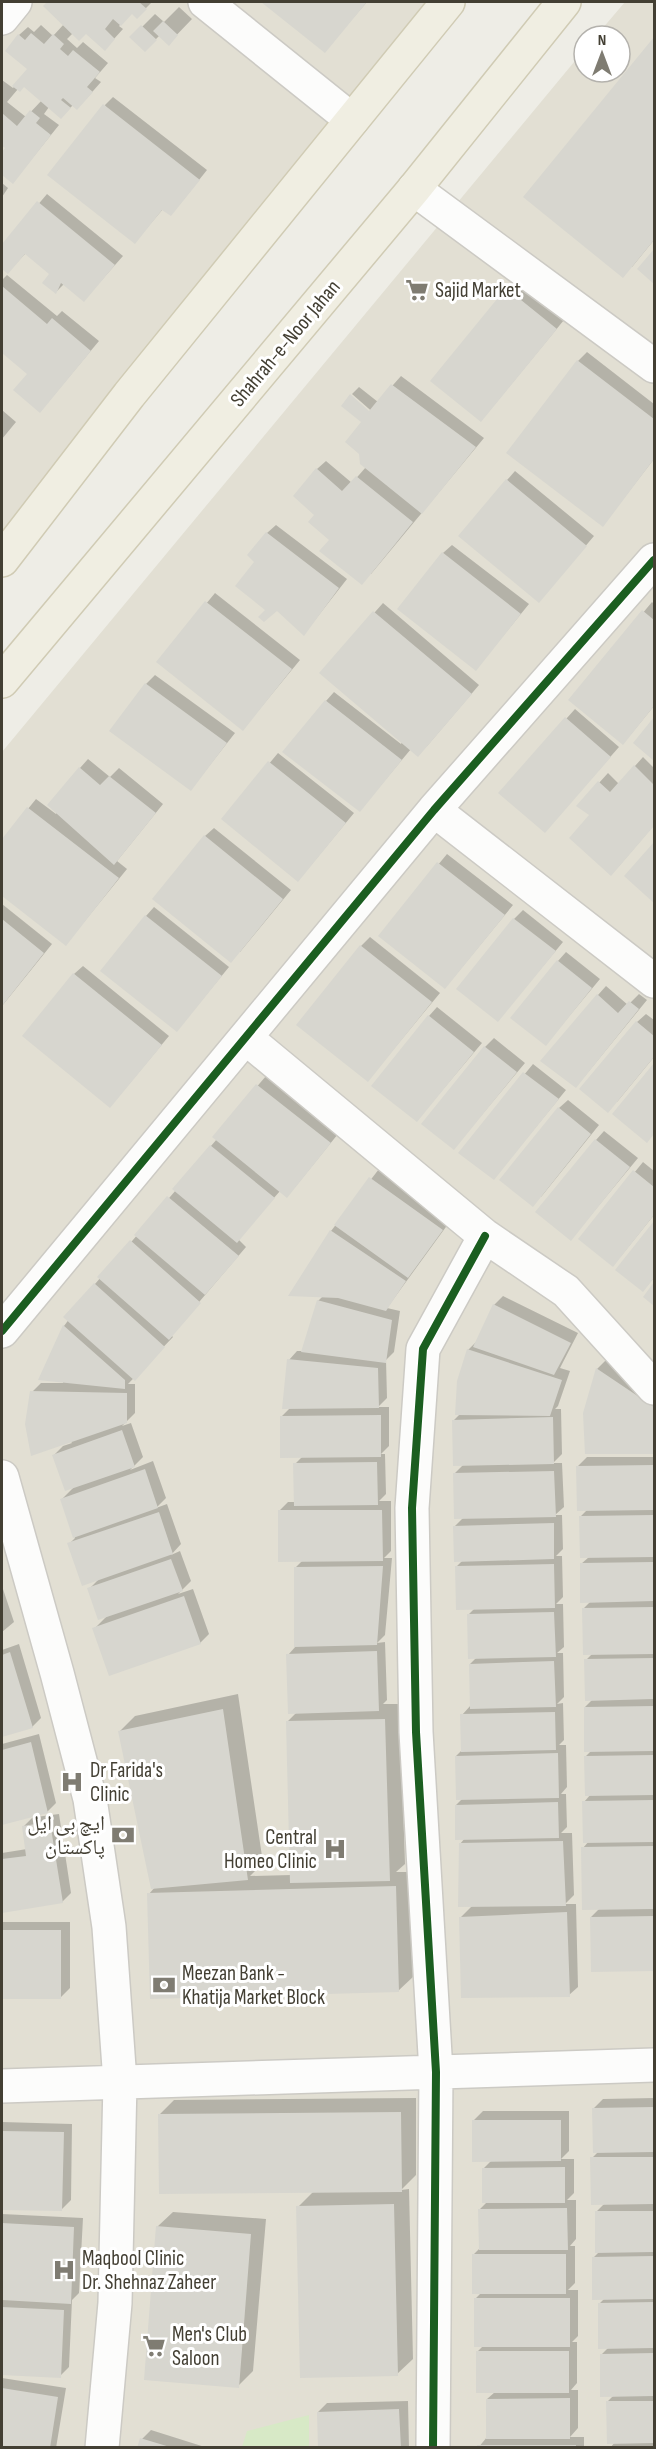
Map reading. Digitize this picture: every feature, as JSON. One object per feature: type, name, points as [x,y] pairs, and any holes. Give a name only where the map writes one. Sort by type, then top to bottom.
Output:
[{"type":"main road","points":[[2,560],[129,395],[448,2]]},
{"type":"main road","name":"Shahrah-e-Noor Jahan","points":[[2,681],[414,189],[564,2]]},
{"type":"street","points":[[2,18],[15,2]]},
{"type":"street","points":[[205,2],[352,120]]},
{"type":"street","points":[[414,189],[654,366]]},
{"type":"street","points":[[2,1331],[434,810],[652,567]]},
{"type":"street","points":[[434,810],[654,981]]},
{"type":"street","points":[[246,1038],[485,1236],[566,1291],[654,1388]]},
{"type":"street","points":[[433,2448],[436,2072],[416,1732],[412,1508],[423,1349],[485,1236]]},
{"type":"street","points":[[2,1477],[90,1799],[109,1927],[120,2082],[115,2303],[102,2448]]},
{"type":"street","points":[[2,2086],[654,2065]]},
{"type":"shaded area","points":[[2,2],[451,2],[2,555]]},
{"type":"shaded area","points":[[625,2],[654,2],[654,2447],[2,2447],[2,752],[572,64],[572,84],[632,84],[632,24],[606,24]]},
{"type":"green space","points":[[309,2415],[309,2447],[242,2447],[247,2431]]},
{"type":"building","points":[[47,2],[139,2],[147,9],[137,19],[132,14],[121,26],[113,19],[105,29],[115,39],[105,51],[86,34],[79,41],[43,6]]},
{"type":"building","points":[[261,2],[367,2],[325,53]]},
{"type":"building","points":[[163,21],[178,35],[169,46],[153,31]]},
{"type":"building","points":[[141,25],[157,40],[145,52],[129,37]]},
{"type":"building","points":[[31,33],[44,44],[53,34],[64,44],[60,49],[68,56],[73,50],[100,72],[87,87],[93,92],[77,110],[63,98],[61,100],[71,108],[61,119],[24,87],[20,92],[12,86],[27,69],[5,51],[18,34],[25,40]]},
{"type":"building","points":[[654,37],[654,240],[623,278],[523,197],[616,84],[632,84],[632,64]]},
{"type":"building","points":[[103,104],[200,180],[171,216],[162,210],[135,244],[47,175]]},
{"type":"building","points":[[30,110],[40,118],[36,123],[51,135],[13,184],[2,175],[2,152],[5,148],[2,146],[2,113],[17,126]]},
{"type":"building","points":[[37,201],[115,265],[84,302],[61,283],[56,294],[42,283],[49,274],[25,254],[8,274],[2,269],[2,244]]},
{"type":"building","points":[[654,249],[654,284],[637,269]]},
{"type":"building","points":[[2,286],[47,324],[52,318],[91,351],[40,413],[13,390],[27,374],[2,353]]},
{"type":"building","points":[[506,288],[557,329],[481,422],[430,381]]},
{"type":"building","points":[[577,360],[654,419],[654,459],[603,527],[506,453]]},
{"type":"building","points":[[391,384],[476,447],[422,514],[360,464],[359,454],[345,442],[361,422],[341,406],[350,394],[369,411]]},
{"type":"building","points":[[316,468],[342,491],[356,476],[413,522],[362,585],[319,551],[329,540],[308,522],[314,515],[293,496]]},
{"type":"building","points":[[506,479],[587,546],[539,603],[458,536]]},
{"type":"building","points":[[266,532],[339,588],[304,636],[277,611],[264,622],[258,617],[265,610],[235,586],[254,562],[247,555]]},
{"type":"building","points":[[442,552],[521,614],[476,671],[397,609]]},
{"type":"building","points":[[205,601],[292,669],[243,731],[156,662]]},
{"type":"building","points":[[642,610],[654,620],[654,706],[623,745],[568,700]]},
{"type":"building","points":[[373,611],[472,694],[418,757],[319,673]]},
{"type":"building","points":[[145,683],[227,743],[191,791],[109,731]]},
{"type":"building","points":[[325,700],[402,760],[360,812],[282,752]]},
{"type":"building","points":[[565,717],[611,757],[545,833],[498,793]]},
{"type":"building","points":[[654,717],[654,761],[633,743]]},
{"type":"building","points":[[268,761],[346,823],[298,882],[221,819]]},
{"type":"building","points":[[634,765],[653,784],[654,782],[654,826],[611,876],[569,838],[589,815],[576,806],[598,781],[610,792]]},
{"type":"building","points":[[79,767],[100,785],[109,776],[156,813],[114,865],[47,805]]},
{"type":"building","points":[[27,807],[119,878],[66,946],[2,896],[2,839]]},
{"type":"building","points":[[204,835],[283,899],[231,963],[152,899]]},
{"type":"building","points":[[654,842],[654,903],[624,876]]},
{"type":"building","points":[[437,862],[505,915],[445,989],[378,936]]},
{"type":"building","points":[[145,915],[222,976],[177,1032],[100,971]]},
{"type":"building","points":[[513,918],[556,951],[498,1022],[456,989]]},
{"type":"building","points":[[2,919],[44,953],[2,1006]]},
{"type":"building","points":[[360,945],[432,1002],[368,1082],[296,1025]]},
{"type":"building","points":[[557,960],[592,988],[546,1046],[510,1018]]},
{"type":"building","points":[[73,973],[162,1045],[110,1108],[22,1036]]},
{"type":"building","points":[[597,994],[618,1013],[629,1001],[639,1009],[576,1088],[540,1061]]},
{"type":"building","points":[[428,1015],[474,1052],[417,1122],[371,1086]]},
{"type":"building","points":[[636,1021],[654,1036],[654,1057],[608,1113],[579,1089]]},
{"type":"building","points":[[484,1046],[517,1072],[454,1150],[421,1124]]},
{"type":"building","points":[[654,1063],[654,1134],[647,1143],[612,1114]]},
{"type":"building","points":[[523,1072],[559,1099],[494,1180],[458,1153]]},
{"type":"building","points":[[256,1084],[331,1143],[287,1198],[212,1137]]},
{"type":"building","points":[[558,1107],[591,1134],[533,1207],[499,1180]]},
{"type":"building","points":[[595,1139],[630,1167],[571,1241],[535,1212]]},
{"type":"building","points":[[210,1145],[275,1198],[237,1243],[172,1189]]},
{"type":"building","points":[[633,1170],[654,1187],[654,1215],[613,1267],[578,1239]]},
{"type":"building","points":[[369,1177],[443,1230],[408,1278],[334,1225]]},
{"type":"building","points":[[167,1196],[239,1256],[205,1295],[134,1235]]},
{"type":"building","points":[[654,1221],[654,1278],[643,1292],[615,1270]]},
{"type":"building","points":[[330,1230],[406,1281],[386,1311],[338,1298],[288,1296]]},
{"type":"building","points":[[130,1240],[201,1303],[169,1340],[97,1277]]},
{"type":"building","points":[[654,1282],[654,1306],[643,1297]]},
{"type":"building","points":[[94,1283],[165,1347],[135,1381],[63,1317]]},
{"type":"building","points":[[317,1300],[392,1320],[386,1363],[301,1352]]},
{"type":"building","points":[[493,1304],[571,1343],[554,1375],[473,1347]]},
{"type":"building","points":[[63,1325],[125,1380],[125,1389],[38,1380]]},
{"type":"building","points":[[467,1349],[562,1380],[550,1416],[455,1415],[457,1381]]},
{"type":"building","points":[[287,1359],[378,1368],[379,1408],[282,1409]]},
{"type":"building","points":[[596,1368],[654,1407],[654,1454],[585,1454],[583,1413]]},
{"type":"building","points":[[30,1391],[127,1393],[127,1423],[31,1456],[25,1424]]},
{"type":"building","points":[[381,1415],[381,1457],[280,1458],[280,1416]]},
{"type":"building","points":[[553,1417],[554,1464],[453,1466],[452,1420]]},
{"type":"building","points":[[122,1430],[135,1467],[65,1491],[52,1455]]},
{"type":"building","points":[[377,1462],[378,1505],[294,1506],[293,1463]]},
{"type":"building","points":[[654,1465],[654,1510],[577,1511],[576,1466]]},
{"type":"building","points":[[145,1469],[158,1508],[73,1538],[60,1499]]},
{"type":"building","points":[[554,1471],[556,1517],[454,1519],[453,1473]]},
{"type":"building","points":[[278,1510],[382,1510],[383,1561],[278,1562]]},
{"type":"building","points":[[159,1512],[173,1554],[82,1586],[67,1543]]},
{"type":"building","points":[[654,1515],[654,1557],[580,1558],[579,1516]]},
{"type":"building","points":[[554,1523],[554,1559],[454,1562],[453,1526]]},
{"type":"building","points":[[171,1559],[183,1591],[98,1620],[87,1588]]},
{"type":"building","points":[[654,1562],[654,1601],[580,1603],[580,1563]]},
{"type":"building","points":[[554,1564],[555,1608],[456,1610],[455,1566]]},
{"type":"building","points":[[383,1566],[377,1645],[294,1647],[294,1567]]},
{"type":"building","points":[[184,1596],[201,1644],[109,1676],[92,1628]]},
{"type":"building","points":[[654,1607],[654,1654],[583,1655],[582,1608]]},
{"type":"building","points":[[554,1612],[556,1657],[468,1659],[467,1614]]},
{"type":"building","points":[[377,1651],[379,1711],[288,1714],[286,1654]]},
{"type":"building","points":[[10,1652],[33,1728],[2,1737],[2,1655]]},
{"type":"building","points":[[654,1658],[654,1699],[585,1701],[584,1659]]},
{"type":"building","points":[[554,1661],[556,1707],[470,1709],[469,1664]]},
{"type":"building","points":[[654,1706],[654,1751],[584,1752],[584,1707]]},
{"type":"building","points":[[223,1709],[248,1880],[151,1889],[118,1731]]},
{"type":"building","points":[[555,1712],[556,1750],[461,1752],[460,1714]]},
{"type":"building","points":[[385,1719],[390,1881],[290,1883],[286,1721]]},
{"type":"building","points":[[31,1742],[48,1813],[2,1825],[2,1750]]},
{"type":"building","points":[[558,1753],[559,1798],[456,1800],[455,1756]]},
{"type":"building","points":[[654,1755],[654,1795],[585,1796],[584,1756]]},
{"type":"building","points":[[654,1800],[654,1842],[583,1843],[582,1801]]},
{"type":"building","points":[[558,1802],[559,1838],[455,1840],[455,1805]]},
{"type":"building","points":[[50,1822],[63,1903],[2,1913],[2,1859],[26,1856],[22,1826]]},
{"type":"building","points":[[563,1841],[566,1906],[458,1907],[459,1843]]},
{"type":"building","points":[[654,1846],[654,1909],[582,1910],[581,1847]]},
{"type":"building","points":[[396,1886],[399,1992],[150,1999],[147,1893]]},
{"type":"building","points":[[567,1912],[570,1997],[461,1998],[459,1917]]},
{"type":"building","points":[[654,1916],[654,1971],[591,1972],[590,1917]]},
{"type":"building","points":[[2,1930],[61,1930],[61,1999],[2,1999]]},
{"type":"building","points":[[654,2107],[654,2152],[593,2153],[592,2108]]},
{"type":"building","points":[[401,2112],[402,2192],[159,2194],[158,2114]]},
{"type":"building","points":[[472,2120],[561,2120],[561,2161],[472,2162]]},
{"type":"building","points":[[2,2131],[64,2132],[62,2211],[2,2210]]},
{"type":"building","points":[[590,2157],[654,2157],[654,2204],[591,2205]]},
{"type":"building","points":[[565,2167],[565,2203],[482,2203],[482,2168]]},
{"type":"building","points":[[394,2204],[398,2376],[300,2378],[296,2206]]},
{"type":"building","points":[[567,2208],[568,2250],[479,2250],[478,2209]]},
{"type":"building","points":[[595,2211],[654,2211],[654,2252],[595,2253]]},
{"type":"building","points":[[2,2223],[74,2227],[71,2304],[2,2300]]},
{"type":"building","points":[[156,2226],[251,2234],[239,2388],[144,2380]]},
{"type":"building","points":[[472,2254],[566,2254],[566,2294],[472,2294]]},
{"type":"building","points":[[654,2256],[654,2299],[592,2300],[592,2257]]},
{"type":"building","points":[[474,2298],[570,2298],[570,2347],[474,2347]]},
{"type":"building","points":[[654,2302],[654,2348],[598,2349],[598,2303]]},
{"type":"building","points":[[2,2307],[64,2310],[61,2378],[2,2375]]},
{"type":"building","points":[[476,2351],[569,2351],[569,2393],[476,2393]]},
{"type":"building","points":[[654,2353],[654,2396],[600,2397],[600,2354]]},
{"type":"building","points":[[2,2388],[58,2397],[50,2448],[2,2448]]},
{"type":"building","points":[[570,2398],[570,2439],[486,2439],[486,2399]]},
{"type":"building","points":[[606,2401],[654,2401],[654,2443],[607,2444]]},
{"type":"building","points":[[399,2409],[401,2448],[318,2448],[317,2412]]},
{"type":"building","points":[[140,2438],[170,2447],[170,2448],[137,2448]]},
{"type":"building","points":[[477,2445],[576,2445],[576,2448],[477,2448]]},
{"type":"cycle path","points":[[2,1331],[434,810],[654,560]]},
{"type":"cycle path","points":[[433,2448],[436,2072],[416,1732],[412,1508],[423,1349],[485,1236]]},
{"type":"place","name":"Sajid Market","points":[[417,290]]},
{"type":"place","name":"Dr Farida's Clinic","points":[[72,1782]]},
{"type":"place","name":"ایچ بی ایل پاکستان","points":[[123,1835]]},
{"type":"place","name":"Central Homeo Clinic","points":[[335,1849]]},
{"type":"place","name":"Meezan Bank - Khatija Market Block","points":[[164,1985]]},
{"type":"place","name":"Maqbool Clinic Dr. Shehnaz Zaheer","points":[[64,2270]]},
{"type":"place","name":"Men's Club Saloon","points":[[154,2346]]}]
